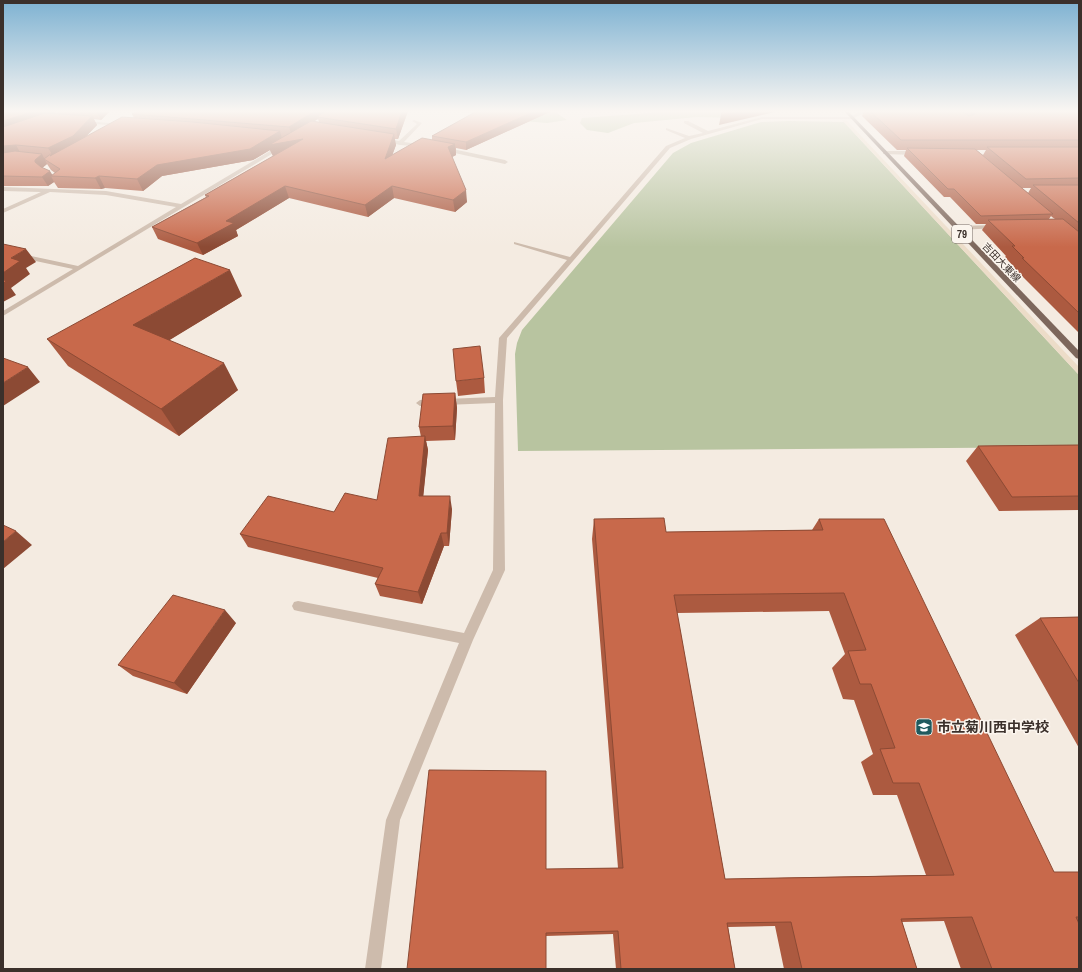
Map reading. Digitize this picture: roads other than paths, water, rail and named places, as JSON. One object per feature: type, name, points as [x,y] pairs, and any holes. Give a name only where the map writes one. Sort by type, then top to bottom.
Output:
[{"type":"main road","name":"吉田大東線","points":[[888,156],[1079,356]]},
{"type":"street","points":[[3,314],[180,206],[265,156]]},
{"type":"street","points":[[477,156],[505,162]]},
{"type":"street","points":[[373,969],[393,820],[467,639],[499,570],[499,400],[503,338],[660,156]]},
{"type":"street","points":[[3,211],[49,190],[58,183]]},
{"type":"street","points":[[3,189],[106,193],[180,206]]},
{"type":"street","points":[[957,228],[1003,227]]},
{"type":"street","points":[[516,243],[571,259]]},
{"type":"street","points":[[3,252],[80,268]]},
{"type":"street","points":[[420,403],[499,400]]},
{"type":"street","points":[[298,606],[467,639]]},
{"type":"place","name":"市立菊川西中学校","points":[[924,727]]}]
